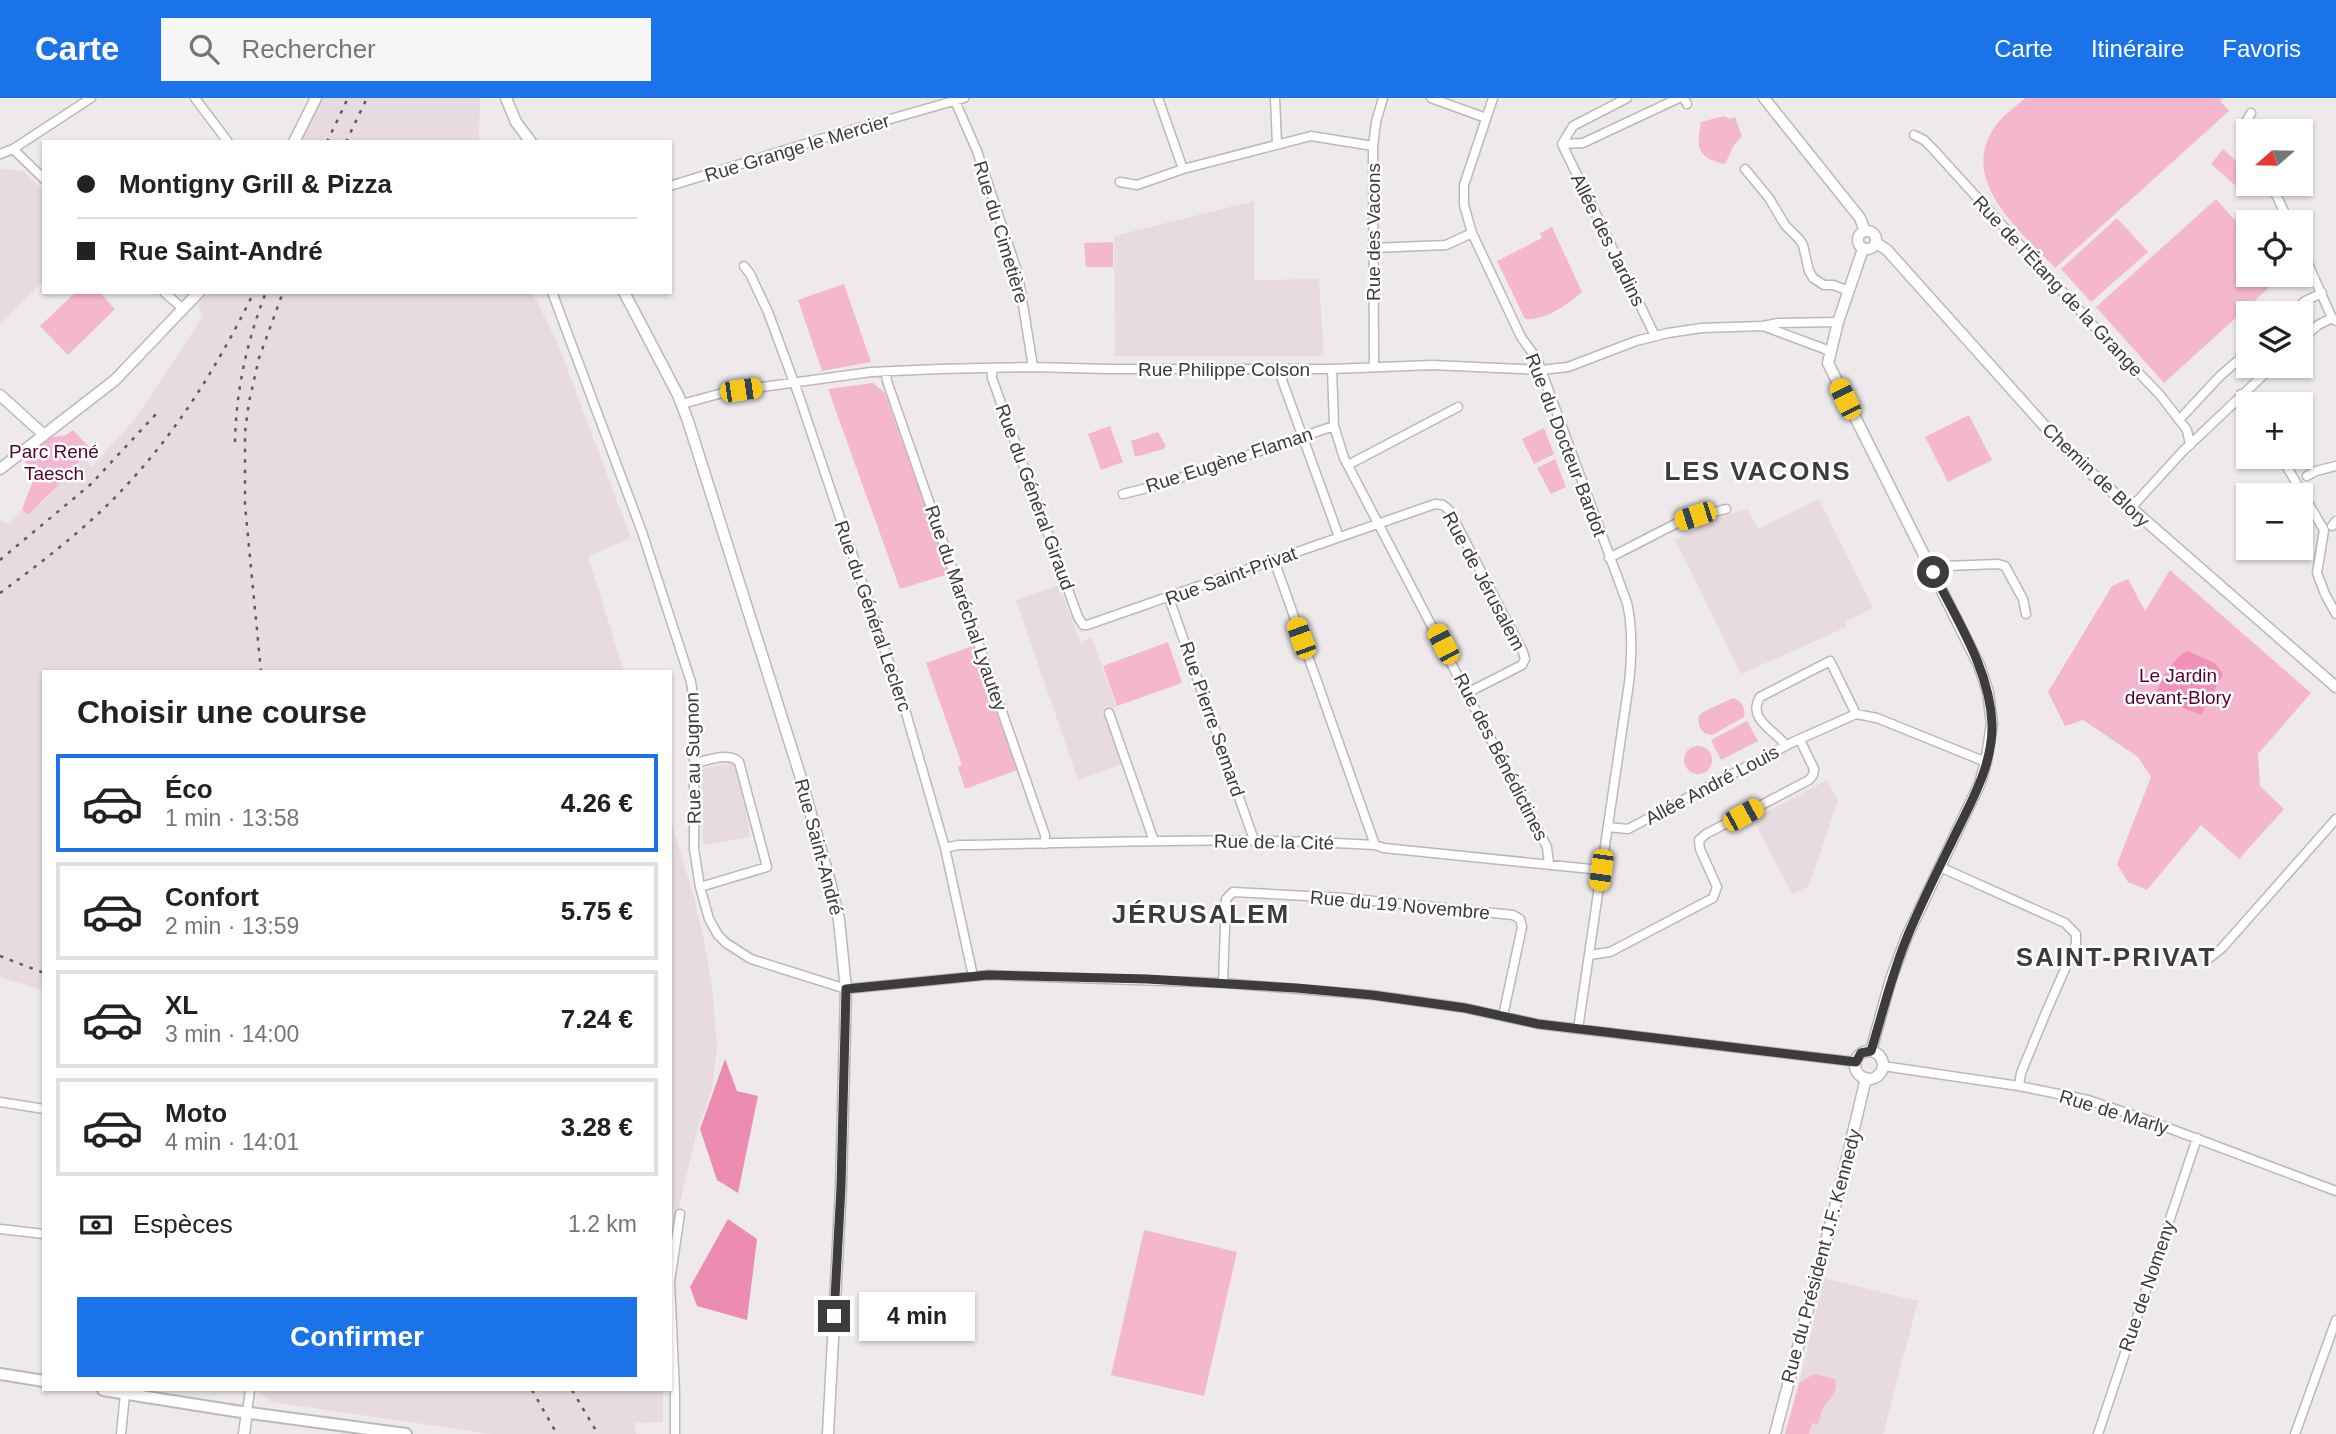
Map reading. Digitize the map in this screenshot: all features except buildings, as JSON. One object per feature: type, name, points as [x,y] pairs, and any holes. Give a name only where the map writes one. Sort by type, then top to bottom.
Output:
[{"type":"main road","points":[[0,1374],[42,1381]]},
{"type":"main road","points":[[112,1391],[406,1434]]},
{"type":"street","points":[[0,154],[13,149],[92,98]]},
{"type":"street","points":[[195,98],[226,140]]},
{"type":"street","points":[[295,140],[316,98]]},
{"type":"street","points":[[506,98],[516,122],[530,140]]},
{"type":"street","points":[[1158,98],[1184,169]]},
{"type":"street","points":[[1275,98],[1277,145]]},
{"type":"street","name":"Rue des Vacons","points":[[1374,367],[1373,146],[1376,121],[1383,98]]},
{"type":"street","points":[[1431,98],[1486,118]]},
{"type":"street","name":"Rue du Docteur Bardot","points":[[1493,98],[1464,185],[1464,205],[1472,233],[1521,337],[1533,351],[1541,370],[1626,603],[1632,642],[1630,673],[1578,1029]]},
{"type":"street","points":[[1562,144],[1573,126],[1627,98]]},
{"type":"street","points":[[1764,98],[1860,218],[1865,231]]},
{"type":"street","name":"Rue Grange le Mercier","points":[[672,185],[959,99]]},
{"type":"street","name":"Rue du Cimetière","points":[[959,99],[1018,274],[1033,367]]},
{"type":"street","name":"Allée des Jardins","points":[[1655,335],[1562,144],[1583,144],[1683,100]]},
{"type":"street","points":[[2247,119],[2250,113]]},
{"type":"street","name":"Rue de l'Étang de la Grange","points":[[1914,135],[1933,149],[2160,395],[2187,429],[2190,444]]},
{"type":"street","points":[[1120,182],[1137,185],[1184,169],[1311,136],[1373,146]]},
{"type":"street","points":[[13,149],[42,177]]},
{"type":"street","points":[[1745,169],[1769,198],[1785,225],[1803,245],[1813,278],[1824,285],[1833,285],[1849,291]]},
{"type":"street","points":[[1863,249],[1871,249],[1876,243],[1874,234],[1865,231]]},
{"type":"street","points":[[1863,249],[1858,241],[1865,231]]},
{"type":"street","points":[[1373,248],[1446,245],[1472,233]]},
{"type":"street","name":"Chemin de Blory","points":[[1876,243],[1887,250],[2057,440],[2130,509],[2207,572],[2336,687]]},
{"type":"street","points":[[1863,249],[1838,322],[1828,363],[1979,665],[1992,724],[1980,783],[1907,936],[1891,979],[1871,1051]]},
{"type":"street","name":"Rue du Général Leclerc","points":[[744,266],[768,312],[906,713],[945,848],[973,976]]},
{"type":"street","points":[[2313,274],[2334,320],[2318,325],[2313,330]]},
{"type":"street","points":[[2307,301],[2322,293]]},
{"type":"street","points":[[166,294],[183,309]]},
{"type":"street","points":[[0,469],[115,380],[197,294]]},
{"type":"street","name":"Rue au Sugnon","points":[[553,294],[642,532],[691,682],[694,701],[694,849],[699,887],[709,919],[718,935],[739,952],[764,964],[846,989]]},
{"type":"street","name":"Rue Saint-André","points":[[625,294],[682,404],[786,728],[839,920],[846,989],[840,1200],[828,1434]]},
{"type":"street","name":"Rue Philippe Colson","points":[[682,404],[726,393],[886,372],[1033,367],[1332,369],[1432,365],[1541,370],[1568,367],[1655,335],[1702,328],[1838,322]]},
{"type":"street","name":"Rue Philippe Colson","points":[[1763,326],[1830,351]]},
{"type":"street","points":[[2179,420],[2236,362]]},
{"type":"street","name":"Rue du Général Giraud","points":[[992,368],[992,378],[1083,625]]},
{"type":"street","points":[[1281,369],[1281,377],[1339,537]]},
{"type":"street","name":"Rue des Bénédictines","points":[[1332,369],[1334,426],[1339,445],[1547,847],[1549,864]]},
{"type":"street","name":"Rue du Maréchal Lyautey","points":[[886,372],[1045,835],[1045,844]]},
{"type":"street","points":[[2243,392],[2259,378]]},
{"type":"street","points":[[0,394],[43,435]]},
{"type":"street","points":[[2130,509],[2236,399]]},
{"type":"street","points":[[1348,465],[1458,407]]},
{"type":"street","name":"Rue Eugène Flaman","points":[[1123,494],[1158,485],[1334,426]]},
{"type":"street","points":[[2307,476],[2336,466]]},
{"type":"street","points":[[2287,469],[2322,526],[2324,536],[2317,573],[2336,614]]},
{"type":"street","name":"Rue de Jérusalem","points":[[1378,523],[1436,504],[1443,505],[1455,522],[1524,652],[1525,659],[1522,665],[1469,692]]},
{"type":"street","name":"Rue du Docteur Bardot","points":[[1609,558],[1681,521],[1710,511],[1726,509]]},
{"type":"street","name":"Rue Saint-Privat","points":[[1083,625],[1168,598],[1378,523]]},
{"type":"street","points":[[1274,560],[1375,845]]},
{"type":"street","points":[[1933,572],[1946,566],[2005,566],[2022,599],[2026,614]]},
{"type":"street","name":"Rue Pierre Semard","points":[[1168,598],[1254,840]]},
{"type":"street","name":"Allée André Louis","points":[[1608,827],[1629,829],[1786,746],[1782,739],[1767,729],[1757,713],[1756,704],[1760,697],[1830,661],[1856,714]]},
{"type":"street","points":[[1109,713],[1154,841]]},
{"type":"street","points":[[1786,746],[1856,714],[1877,718],[1986,762]]},
{"type":"street","points":[[1589,955],[1610,952],[1713,898],[1717,887],[1700,849],[1699,840],[1809,780],[1814,775],[1814,769],[1800,740]]},
{"type":"street","points":[[694,763],[730,757],[739,762],[767,867],[699,887]]},
{"type":"street","points":[[2207,960],[2222,948],[2336,819]]},
{"type":"street","name":"Rue de la Cité","points":[[945,848],[958,845],[1300,840],[1375,845],[1601,870]]},
{"type":"street","points":[[1940,867],[2065,923],[2076,934],[2076,944],[2046,1010],[2021,1073],[2019,1086]]},
{"type":"street","name":"Rue du 19 Novembre","points":[[1223,983],[1226,899],[1233,892],[1344,898],[1513,915],[1520,919],[1522,927],[1503,1016]]},
{"type":"street","points":[[846,989],[973,976],[1223,983],[1372,995],[1465,1008],[1578,1029],[1856,1062]]},
{"type":"street","points":[[1871,1051],[1880,1056],[1883,1066],[1877,1076],[1866,1078],[1858,1072],[1856,1062],[1861,1053],[1871,1051]]},
{"type":"street","name":"Rue de Marly","points":[[1883,1066],[2019,1086],[2088,1100],[2336,1191]]},
{"type":"street","name":"Rue du Président J.F. Kennedy","points":[[1775,1434],[1866,1078]]},
{"type":"street","points":[[0,1102],[42,1109]]},
{"type":"street","name":"Rue de Nomeny","points":[[2098,1434],[2197,1138]]},
{"type":"street","points":[[672,1268],[680,1214]]},
{"type":"street","points":[[0,1229],[42,1234]]},
{"type":"street","points":[[672,1319],[675,1434]]},
{"type":"street","points":[[2295,1434],[2336,1320]]},
{"type":"street","points":[[244,1434],[250,1391]]},
{"type":"street","points":[[121,1434],[125,1394]]},
{"type":"shaded area","points":[[323,98],[480,98],[479,140],[302,140]]},
{"type":"shaded area","points":[[0,169],[23,171],[42,189],[42,283],[0,323]]},
{"type":"shaded area","points":[[1254,201],[1254,280],[1319,279],[1324,356],[1115,356],[1114,236]]},
{"type":"shaded area","points":[[206,294],[533,294],[558,344],[631,538],[588,556],[623,670],[42,670],[42,990],[0,977],[0,520],[7,524],[22,509],[28,515],[83,457],[92,467],[136,418],[203,316],[197,304]]},
{"type":"shaded area","points":[[1819,499],[1873,608],[1845,622],[1847,627],[1741,674],[1675,539],[1697,529],[1697,524],[1748,509],[1758,529]]},
{"type":"shaded area","points":[[1059,585],[1080,642],[1092,637],[1116,707],[1103,712],[1122,764],[1078,780],[1016,600]]},
{"type":"shaded area","points":[[2187,651],[2215,663],[2223,674],[2201,715],[2155,696],[2171,665]]},
{"type":"shaded area","points":[[738,762],[750,837],[703,845],[702,768]]},
{"type":"shaded area","points":[[1827,780],[1838,800],[1809,886],[1792,894],[1753,819]]},
{"type":"shaded area","points":[[672,825],[693,893],[704,941],[712,985],[717,1047],[712,1090],[696,1135],[672,1237]]},
{"type":"shaded area","points":[[725,1059],[737,1091],[758,1096],[738,1193],[717,1180],[700,1129]]},
{"type":"shaded area","points":[[728,1219],[757,1239],[747,1320],[697,1306],[690,1287]]},
{"type":"shaded area","points":[[1824,1278],[1918,1301],[1883,1434],[1787,1434]]},
{"type":"shaded area","points":[[259,1391],[663,1391],[663,1422],[635,1423],[636,1434],[492,1434],[271,1402]]},
{"type":"green space","points":[[2025,98],[2223,98],[2220,101],[2229,111],[2055,268],[1999,205],[1989,187],[1984,168],[1985,148],[1994,128]]},
{"type":"green space","points":[[1724,116],[1730,119],[1735,117],[1742,136],[1734,145],[1725,164],[1709,159],[1699,145],[1701,122]]},
{"type":"green space","points":[[2223,149],[2236,161],[2236,186],[2211,164]]},
{"type":"green space","points":[[2216,199],[2236,221],[2236,287],[2270,287],[2254,301],[2236,301],[2236,318],[2164,383],[2096,307]]},
{"type":"green space","points":[[2117,218],[2148,252],[2091,302],[2061,269]]},
{"type":"green space","points":[[1552,227],[1582,292],[1555,311],[1541,317],[1525,319],[1497,261],[1542,238],[1540,233]]},
{"type":"green space","points":[[1113,242],[1113,267],[1086,267],[1084,243]]},
{"type":"green space","points":[[844,284],[871,362],[822,371],[798,300]]},
{"type":"green space","points":[[74,294],[101,294],[115,309],[68,355],[40,326]]},
{"type":"green space","points":[[873,383],[885,393],[949,574],[900,589],[828,389]]},
{"type":"green space","points":[[1969,415],[1992,460],[1948,482],[1925,437]]},
{"type":"green space","points":[[1110,426],[1123,462],[1101,470],[1088,434]]},
{"type":"green space","points":[[1544,428],[1554,454],[1534,464],[1522,439]]},
{"type":"green space","name":"Parc René Taesch","points":[[73,430],[90,448],[68,476],[28,515],[22,509],[36,473],[25,462],[47,438],[66,435]]},
{"type":"green space","points":[[1158,432],[1166,446],[1164,449],[1135,457],[1131,441]]},
{"type":"green space","points":[[1555,459],[1566,487],[1551,494],[1537,468]]},
{"type":"green space","name":"Le Jardin devant-Blory","points":[[2170,570],[2311,693],[2258,754],[2260,786],[2284,809],[2239,859],[2201,825],[2147,890],[2128,882],[2117,864],[2151,777],[2138,757],[2083,720],[2065,726],[2048,692],[2112,586],[2128,579],[2145,611]]},
{"type":"green space","points":[[1168,642],[1182,683],[1117,706],[1103,666]]},
{"type":"green space","points":[[973,646],[1017,770],[965,789],[958,767],[962,765],[926,663]]},
{"type":"green space","points":[[1733,698],[1743,705],[1744,717],[1712,735],[1703,731],[1699,726],[1699,716]]},
{"type":"green space","points":[[1747,721],[1758,741],[1721,760],[1711,740]]},
{"type":"green space","points":[[1698,746],[1708,750],[1712,760],[1708,770],[1698,774],[1688,770],[1684,760],[1688,750]]},
{"type":"green space","points":[[1144,1230],[1237,1252],[1204,1396],[1111,1375]]},
{"type":"green space","points":[[1814,1374],[1835,1379],[1835,1391],[1823,1408],[1818,1424],[1812,1423],[1809,1434],[1785,1434],[1799,1383]]},
{"type":"railway","points":[[328,140],[348,98]]},
{"type":"railway","points":[[347,140],[367,98]]},
{"type":"railway","points":[[0,593],[87,524],[146,463],[187,410],[253,294]]},
{"type":"railway","points":[[235,442],[244,366],[265,294]]},
{"type":"railway","points":[[261,670],[245,505],[245,432],[259,358],[282,294]]},
{"type":"railway","points":[[0,560],[91,484],[157,413]]},
{"type":"railway","points":[[0,956],[42,972]]},
{"type":"railway","points":[[533,1391],[557,1434]]},
{"type":"railway","points":[[573,1391],[598,1434]]},
{"type":"district","name":"LES VACONS","points":[[1758,471]]},
{"type":"district","name":"JÉRUSALEM","points":[[1201,914]]},
{"type":"district","name":"SAINT-PRIVAT","points":[[2116,957]]},
{"type":"route","points":[[834,1316],[841,1187],[846,989],[988,975],[1147,979],[1296,988],[1465,1008],[1538,1024],[1856,1062],[1861,1053],[1871,1051],[1891,979],[1907,936],[1980,783],[1990,744],[1992,724],[1979,665],[1933,572]]}]
